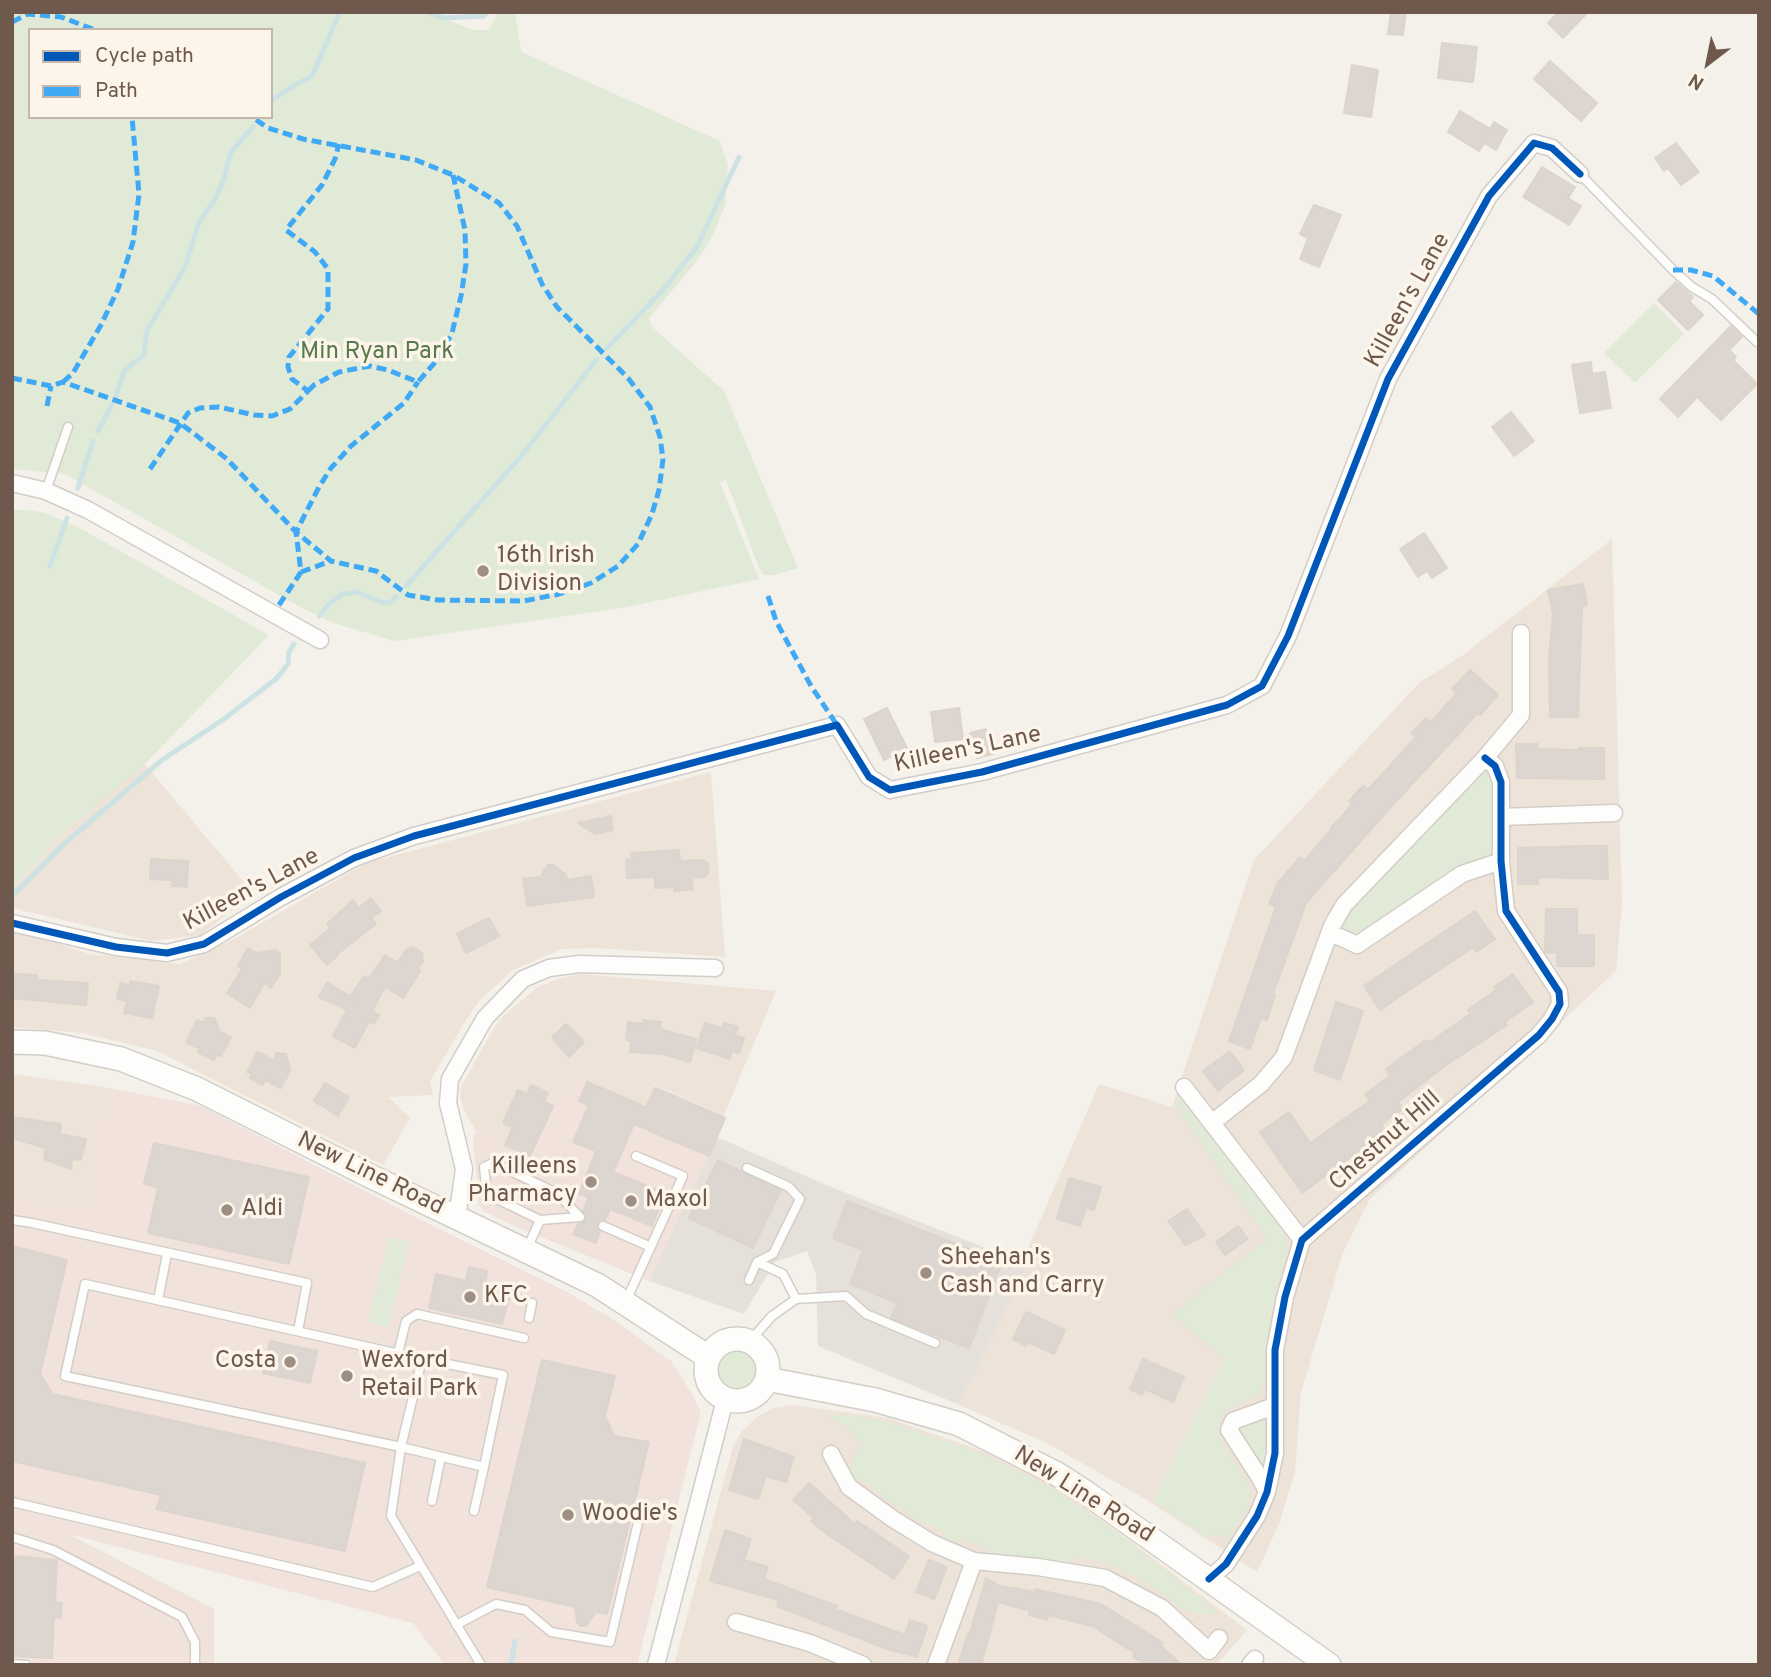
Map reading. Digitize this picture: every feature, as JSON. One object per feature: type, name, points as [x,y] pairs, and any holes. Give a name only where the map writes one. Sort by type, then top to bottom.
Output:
[{"type":"main road","name":"New Line Road","points":[[12,1042],[45,1043],[121,1059],[184,1084],[597,1285],[708,1357]]},
{"type":"main road","points":[[733,1339],[750,1341],[762,1350],[766,1359],[767,1379],[756,1396],[747,1400],[725,1400],[710,1387],[706,1377],[708,1357],[714,1348],[723,1342],[733,1339]]},
{"type":"main road","name":"New Line Road","points":[[767,1379],[853,1395],[959,1424],[1057,1474],[1327,1664]]},
{"type":"street","name":"Killeen's Lane","points":[[12,923],[116,947],[166,953],[204,944],[281,897],[354,858],[414,836],[837,725],[869,777],[890,790],[982,772],[1227,705],[1262,686],[1288,636],[1388,379],[1489,196],[1534,143],[1552,148],[1580,174]]},
{"type":"street","points":[[12,483],[46,491],[88,510],[320,640]]},
{"type":"street","points":[[1213,1122],[1261,1084],[1284,1057],[1337,915],[1344,905],[1485,758],[1521,715],[1521,633]]},
{"type":"street","name":"Chestnut Hill","points":[[1302,1240],[1539,1035],[1560,1004],[1559,992],[1506,911],[1501,782],[1495,766],[1485,758]]},
{"type":"street","points":[[1501,817],[1614,813]]},
{"type":"street","points":[[1329,936],[1340,937],[1356,945],[1462,874],[1502,861]]},
{"type":"street","points":[[457,1217],[464,1169],[448,1103],[450,1079],[485,1018],[523,979],[549,968],[579,964],[715,968]]},
{"type":"street","points":[[1184,1087],[1302,1240],[1275,1350],[1275,1453],[1266,1492],[1257,1516],[1226,1564],[1209,1579]]},
{"type":"street","points":[[656,1665],[725,1400]]},
{"type":"street","points":[[1266,1492],[1229,1430],[1233,1421],[1274,1406]]},
{"type":"street","points":[[831,1454],[849,1487],[932,1543],[974,1561],[1038,1567],[1105,1578],[1162,1608],[1209,1651],[1219,1638]]},
{"type":"street","points":[[936,1665],[974,1561]]},
{"type":"street","points":[[736,1622],[810,1643],[863,1665]]},
{"type":"lane","points":[[1580,174],[1682,278],[1712,299],[1757,342]]},
{"type":"lane","points":[[46,491],[68,427]]},
{"type":"lane","points":[[625,1304],[683,1176],[636,1156]]},
{"type":"lane","points":[[493,1163],[557,1193],[580,1217],[540,1220],[487,1194],[484,1167],[493,1163]]},
{"type":"lane","points":[[747,1168],[789,1187],[800,1199],[773,1254],[757,1262],[749,1280]]},
{"type":"lane","points":[[12,1220],[307,1283],[298,1331]]},
{"type":"lane","points":[[526,1251],[540,1220]]},
{"type":"lane","points":[[603,1226],[651,1247]]},
{"type":"lane","points":[[158,1300],[167,1254]]},
{"type":"lane","points":[[757,1262],[783,1274],[796,1299]]},
{"type":"lane","points":[[474,1511],[484,1467],[503,1375],[85,1284],[65,1376],[484,1467]]},
{"type":"lane","points":[[750,1341],[772,1317],[796,1299],[846,1296],[866,1314],[935,1343]]},
{"type":"lane","points":[[529,1318],[532,1303]]},
{"type":"lane","points":[[398,1353],[406,1321],[417,1314],[524,1338]]},
{"type":"lane","points":[[422,1359],[401,1447],[391,1516],[481,1665]]},
{"type":"lane","points":[[432,1501],[441,1457]]},
{"type":"lane","points":[[12,1502],[373,1587],[420,1566]]},
{"type":"lane","points":[[456,1625],[496,1604],[525,1610],[551,1632],[610,1643],[641,1510]]},
{"type":"lane","points":[[12,1537],[53,1550],[182,1617],[195,1642],[195,1665]]},
{"type":"lane","points":[[12,1664],[26,1665]]},
{"type":"shaded area","points":[[1612,539],[1622,905],[1616,971],[1370,1199],[1342,1255],[1301,1392],[1295,1471],[1279,1524],[1257,1572],[1147,1500],[1047,1443],[957,1404],[976,1372],[1025,1264],[1022,1262],[1099,1084],[1172,1107],[1254,860],[1419,683],[1463,655]]},
{"type":"shaded area","points":[[144,763],[253,893],[201,935],[152,941],[12,908],[12,888],[64,832]]},
{"type":"shaded area","points":[[711,772],[725,957],[597,948],[562,949],[513,970],[480,1000],[466,1020],[430,1081],[433,1095],[388,1097],[410,1118],[383,1165],[157,1051],[83,1033],[12,1027],[12,934],[27,933],[89,954],[180,964],[236,938],[366,863]]},
{"type":"shaded area","points":[[580,974],[776,991],[724,1115],[653,1084],[642,1106],[572,1075],[530,1156],[476,1131],[464,1110],[461,1087],[494,1028],[503,1016],[538,987]]},
{"type":"shaded area","points":[[12,1074],[104,1087],[89,1210],[12,1200]]},
{"type":"shaded area","points":[[572,1075],[642,1106],[652,1084],[724,1115],[717,1137],[649,1281],[512,1225],[483,1211],[479,1205],[473,1138],[476,1131],[530,1156]]},
{"type":"shaded area","name":"Wexford Retail Park","points":[[104,1087],[201,1106],[567,1292],[614,1320],[671,1361],[701,1412],[637,1665],[445,1665],[413,1623],[68,1534],[214,1609],[214,1665],[12,1665],[12,1200],[89,1210]]},
{"type":"shaded area","points":[[717,1137],[831,1187],[1026,1264],[976,1372],[957,1404],[818,1346],[816,1274],[807,1251],[775,1262],[744,1314],[649,1281]]},
{"type":"shaded area","points":[[793,1405],[887,1418],[980,1450],[1056,1488],[1247,1630],[1216,1665],[674,1665],[733,1447],[742,1431],[757,1417],[774,1408]]},
{"type":"green space","name":"Min Ryan Park","points":[[12,12],[427,12],[473,30],[488,30],[499,12],[515,12],[521,52],[720,141],[728,165],[725,206],[712,237],[695,263],[649,318],[652,327],[724,391],[798,568],[764,575],[726,480],[720,483],[759,579],[627,607],[395,641],[333,623],[302,608],[65,474],[12,469]]},
{"type":"green space","points":[[1654,303],[1684,334],[1635,383],[1604,353]]},
{"type":"green space","points":[[12,510],[45,513],[76,526],[269,635],[145,764],[64,832],[12,888]]},
{"type":"green space","points":[[1484,773],[1493,780],[1495,849],[1492,857],[1361,934],[1348,932],[1343,920],[1348,911],[1475,777]]},
{"type":"green space","points":[[1180,1094],[1284,1231],[1288,1244],[1269,1320],[1266,1385],[1262,1385],[1259,1396],[1224,1413],[1217,1427],[1220,1441],[1245,1477],[1250,1490],[1246,1511],[1227,1540],[1217,1534],[1209,1538],[1153,1501],[1224,1359],[1172,1314],[1267,1239],[1175,1105]]},
{"type":"green space","points":[[389,1237],[409,1241],[389,1327],[368,1322]]},
{"type":"green space","points":[[738,1350],[753,1356],[759,1371],[753,1386],[738,1392],[723,1386],[717,1371],[723,1356]]},
{"type":"green space","points":[[826,1415],[854,1416],[887,1422],[978,1452],[1055,1490],[1126,1539],[1217,1612],[1211,1616],[1183,1609],[1144,1581],[1109,1563],[1074,1556],[1072,1562],[988,1553],[988,1547],[959,1539],[955,1544],[944,1539],[946,1533],[918,1519],[915,1525],[911,1523],[914,1517],[888,1500],[884,1505],[880,1502],[884,1496],[860,1478],[855,1482],[850,1469],[863,1446],[845,1425]]},
{"type":"green space","points":[[1261,1422],[1266,1425],[1267,1434],[1267,1452],[1262,1469],[1241,1439],[1241,1430],[1245,1425]]},
{"type":"building","points":[[1391,12],[1406,12],[1403,35],[1388,34]]},
{"type":"building","points":[[1559,12],[1588,12],[1563,38],[1548,23]]},
{"type":"building","points":[[1442,43],[1477,47],[1473,82],[1438,78]]},
{"type":"building","points":[[1550,61],[1597,103],[1581,121],[1534,79]]},
{"type":"building","points":[[1352,65],[1378,70],[1371,117],[1344,113]]},
{"type":"building","points":[[1460,111],[1490,129],[1494,122],[1507,130],[1496,150],[1484,143],[1479,151],[1448,132]]},
{"type":"building","points":[[1676,143],[1699,172],[1681,185],[1668,168],[1664,171],[1655,158]]},
{"type":"building","points":[[1542,167],[1575,187],[1568,198],[1581,206],[1569,225],[1523,197]]},
{"type":"building","points":[[1314,205],[1341,215],[1319,267],[1300,259],[1308,238],[1300,234]]},
{"type":"building","points":[[1676,282],[1693,297],[1689,301],[1703,315],[1688,330],[1658,300]]},
{"type":"building","points":[[1731,326],[1742,337],[1729,350],[1736,357],[1733,360],[1757,384],[1721,420],[1697,397],[1678,417],[1660,399]]},
{"type":"building","points":[[1591,362],[1592,374],[1605,372],[1611,408],[1580,413],[1572,365]]},
{"type":"building","points":[[1511,412],[1534,441],[1514,456],[1492,427]]},
{"type":"building","points":[[1424,533],[1447,568],[1432,578],[1427,571],[1418,577],[1400,549]]},
{"type":"building","points":[[1583,584],[1587,605],[1582,606],[1578,717],[1550,717],[1549,657],[1553,614],[1548,590]]},
{"type":"building","points":[[1470,670],[1498,695],[1388,810],[1306,903],[1273,994],[1275,995],[1267,1020],[1261,1018],[1250,1049],[1229,1041],[1276,907],[1269,904],[1278,883],[1300,857],[1305,860],[1352,805],[1349,801],[1363,786],[1368,790],[1416,737],[1412,733],[1426,718],[1431,722],[1457,693],[1452,689]]},
{"type":"building","points":[[887,708],[907,748],[884,760],[864,719]]},
{"type":"building","points":[[959,708],[963,739],[935,742],[931,712]]},
{"type":"building","points":[[986,729],[993,754],[977,758],[970,733]]},
{"type":"building","points":[[1516,744],[1538,744],[1538,749],[1604,748],[1604,779],[1517,778]]},
{"type":"building","points":[[611,816],[613,830],[595,834],[578,823]]},
{"type":"building","points":[[1607,846],[1608,879],[1538,877],[1538,884],[1518,884],[1518,848]]},
{"type":"building","points":[[679,850],[680,861],[702,860],[709,864],[708,873],[704,877],[692,878],[693,889],[674,891],[674,887],[655,888],[655,877],[627,878],[626,860],[632,859],[631,853]]},
{"type":"building","points":[[151,859],[188,861],[187,887],[172,886],[172,880],[150,879]]},
{"type":"building","points":[[548,865],[554,865],[566,875],[567,880],[591,876],[594,897],[527,906],[523,879],[540,877]]},
{"type":"building","points":[[371,898],[381,911],[371,918],[376,924],[327,965],[310,945],[330,928],[327,924],[353,900],[359,908]]},
{"type":"building","points":[[1546,909],[1577,909],[1577,935],[1594,935],[1594,966],[1557,966],[1557,953],[1545,952]]},
{"type":"building","points":[[1475,911],[1495,939],[1476,952],[1473,947],[1380,1010],[1364,986]]},
{"type":"building","points":[[489,918],[499,936],[466,953],[457,934]]},
{"type":"building","points":[[413,947],[422,953],[423,962],[403,998],[385,987],[372,1011],[379,1015],[374,1024],[369,1021],[355,1048],[333,1036],[347,1010],[319,997],[327,982],[356,1000],[351,995],[364,976],[369,979],[385,955],[398,963],[406,950]]},
{"type":"building","points":[[248,948],[257,953],[275,950],[280,953],[280,974],[271,988],[264,983],[250,1008],[227,993],[242,969],[238,966]]},
{"type":"building","points":[[12,974],[37,975],[37,980],[88,983],[86,1005],[12,998]]},
{"type":"building","points":[[1513,974],[1533,1002],[1505,1022],[1507,1025],[1445,1066],[1398,1102],[1403,1109],[1381,1124],[1386,1131],[1302,1193],[1260,1132],[1289,1112],[1310,1143],[1370,1101],[1365,1094],[1390,1076],[1386,1069],[1426,1040],[1429,1043],[1471,1013],[1468,1010]]},
{"type":"building","points":[[130,981],[159,986],[152,1018],[124,1013],[127,1001],[117,999],[120,983],[130,985]]},
{"type":"building","points":[[1336,1002],[1363,1011],[1340,1080],[1314,1070]]},
{"type":"building","points":[[206,1018],[214,1018],[220,1032],[231,1037],[221,1056],[217,1054],[214,1060],[186,1042],[197,1020],[203,1023]]},
{"type":"building","points":[[643,1020],[661,1022],[660,1029],[696,1039],[690,1062],[663,1054],[630,1052],[631,1041],[626,1040],[628,1022],[643,1024]]},
{"type":"building","points":[[705,1023],[722,1028],[724,1023],[738,1027],[735,1035],[744,1038],[739,1053],[732,1051],[730,1059],[696,1048]]},
{"type":"building","points":[[566,1024],[584,1042],[569,1057],[552,1037]]},
{"type":"building","points":[[1230,1051],[1244,1070],[1218,1091],[1203,1071]]},
{"type":"building","points":[[257,1052],[273,1060],[277,1053],[286,1054],[290,1071],[281,1088],[265,1080],[263,1085],[250,1078],[252,1074],[247,1072]]},
{"type":"building","points":[[587,1082],[646,1107],[655,1088],[725,1118],[709,1156],[634,1124],[613,1172],[665,1193],[652,1226],[610,1209],[605,1220],[600,1220],[597,1224],[600,1232],[596,1243],[573,1234],[578,1224],[586,1219],[583,1211],[589,1197],[579,1194],[596,1151],[573,1142],[589,1105],[579,1101]]},
{"type":"building","points":[[325,1083],[349,1097],[338,1116],[314,1101]]},
{"type":"building","points":[[531,1085],[548,1093],[544,1102],[553,1106],[530,1156],[505,1145],[513,1127],[503,1123],[518,1090],[527,1094]]},
{"type":"building","points":[[12,1117],[61,1124],[60,1134],[86,1139],[81,1160],[72,1159],[71,1169],[44,1159],[46,1148],[12,1138]]},
{"type":"building","name":"Aldi","points":[[154,1143],[309,1177],[289,1264],[148,1233],[158,1188],[144,1183]]},
{"type":"building","points":[[718,1160],[781,1190],[753,1248],[689,1218]]},
{"type":"building","points":[[1069,1178],[1101,1187],[1094,1210],[1086,1208],[1080,1226],[1057,1219]]},
{"type":"building","name":"Sheehan's Cash and Carry","points":[[847,1201],[1002,1262],[969,1348],[891,1318],[897,1303],[850,1284],[863,1250],[833,1238]]},
{"type":"building","points":[[1187,1209],[1205,1235],[1185,1245],[1168,1221]]},
{"type":"building","points":[[1238,1226],[1248,1239],[1225,1255],[1216,1242]]},
{"type":"building","points":[[12,1246],[67,1260],[40,1374],[53,1394],[365,1463],[345,1551],[156,1509],[161,1495],[12,1461]]},
{"type":"building","name":"KFC","points":[[469,1267],[487,1271],[485,1285],[511,1291],[502,1324],[429,1308],[436,1274],[466,1281]]},
{"type":"building","points":[[1026,1312],[1065,1330],[1054,1354],[1028,1342],[1026,1346],[1013,1339]]},
{"type":"building","name":"Costa","points":[[270,1341],[317,1351],[310,1383],[263,1373]]},
{"type":"building","points":[[1143,1359],[1184,1377],[1173,1402],[1145,1389],[1142,1395],[1130,1389]]},
{"type":"building","name":"Woodie's","points":[[542,1360],[615,1376],[605,1416],[614,1436],[649,1442],[607,1614],[596,1612],[586,1626],[577,1622],[575,1607],[487,1587]]},
{"type":"building","points":[[744,1439],[794,1457],[786,1482],[766,1476],[758,1499],[729,1490]]},
{"type":"building","points":[[809,1483],[855,1524],[857,1521],[909,1556],[894,1579],[811,1521],[814,1518],[793,1500]]},
{"type":"building","points":[[725,1530],[751,1539],[744,1560],[768,1567],[764,1579],[905,1635],[910,1620],[927,1626],[917,1657],[884,1648],[777,1606],[779,1600],[710,1581]]},
{"type":"building","points":[[12,1556],[57,1560],[55,1602],[62,1603],[61,1618],[54,1617],[52,1658],[12,1656]]},
{"type":"building","points":[[929,1560],[947,1567],[934,1599],[916,1592]]},
{"type":"building","points":[[986,1578],[1000,1586],[1035,1592],[1035,1589],[1101,1604],[1163,1643],[1161,1646],[1182,1665],[1146,1665],[1133,1657],[1135,1653],[1092,1626],[1048,1615],[1047,1620],[1029,1615],[1030,1611],[998,1602],[981,1665],[958,1665]]},
{"type":"waterway","points":[[273,100],[312,76],[340,12]]},
{"type":"waterway","points":[[426,12],[444,18],[484,16],[487,12]]},
{"type":"waterway","points":[[116,397],[124,371],[144,355],[147,330],[185,267],[199,222],[214,201],[231,152],[253,127]]},
{"type":"waterway","points":[[607,348],[662,291],[697,247],[739,157]]},
{"type":"waterway","points":[[406,586],[523,454],[597,359]]},
{"type":"waterway","points":[[98,431],[112,405]]},
{"type":"waterway","points":[[78,488],[93,441]]},
{"type":"waterway","points":[[50,566],[67,518]]},
{"type":"waterway","points":[[319,616],[342,594],[356,592],[385,603],[396,597]]},
{"type":"waterway","points":[[12,896],[65,843],[162,760],[224,719],[276,679],[288,664],[289,652],[294,644]]},
{"type":"waterway","points":[[511,1665],[515,1641]]},
{"type":"marked path","points":[[12,22],[28,14],[61,17],[90,28]]},
{"type":"marked path","points":[[63,382],[73,373],[101,325],[118,289],[133,242],[139,194],[132,119]]},
{"type":"marked path","points":[[12,378],[51,386],[63,382],[180,423],[227,459],[296,532],[331,561],[376,571],[408,595],[438,600],[524,601],[559,594],[591,583],[618,566],[638,544],[652,514],[659,490],[663,459],[660,437],[650,407],[628,378],[557,307],[542,284],[517,226],[499,203],[453,175],[416,160],[303,139],[268,128],[255,119]]},
{"type":"marked path","points":[[150,469],[188,413],[200,408],[219,407],[272,416],[290,409],[308,391],[292,379],[288,367],[289,357],[328,309],[328,269],[315,252],[286,230],[322,185],[339,144]]},
{"type":"marked path","points":[[308,391],[339,372],[370,366],[418,382],[437,360],[452,333],[466,264],[465,230],[453,175]]},
{"type":"marked path","points":[[1673,270],[1691,270],[1713,276],[1759,314]]},
{"type":"marked path","points":[[279,605],[301,572],[296,532],[319,487],[331,468],[351,446],[404,403],[418,382]]},
{"type":"marked path","points":[[47,406],[51,386]]},
{"type":"marked path","points":[[301,572],[331,561]]},
{"type":"marked path","points":[[768,596],[776,621],[811,686],[837,725]]},
{"type":"cycle path","points":[[12,923],[116,947],[167,953],[204,944],[281,897],[354,858],[414,836],[837,725],[869,777],[890,790],[982,772],[1227,705],[1262,686],[1288,636],[1388,379],[1489,196],[1534,143],[1552,148],[1580,174]]},
{"type":"cycle path","points":[[1209,1579],[1226,1564],[1257,1516],[1267,1492],[1275,1453],[1275,1350],[1285,1297],[1302,1240],[1539,1035],[1560,1004],[1559,992],[1506,911],[1501,861],[1501,782],[1495,766],[1485,758]]},
{"type":"place","name":"16th Irish Division","points":[[483,571]]},
{"type":"place","name":"Killeens Pharmacy","points":[[591,1182]]},
{"type":"place","name":"Maxol","points":[[631,1201]]},
{"type":"place","name":"Aldi","points":[[227,1210]]},
{"type":"place","name":"Sheehan's Cash and Carry","points":[[926,1273]]},
{"type":"place","name":"KFC","points":[[470,1297]]},
{"type":"place","name":"Costa","points":[[290,1362]]},
{"type":"place","name":"Wexford Retail Park","points":[[347,1376]]},
{"type":"place","name":"Woodie's","points":[[568,1515]]}]
